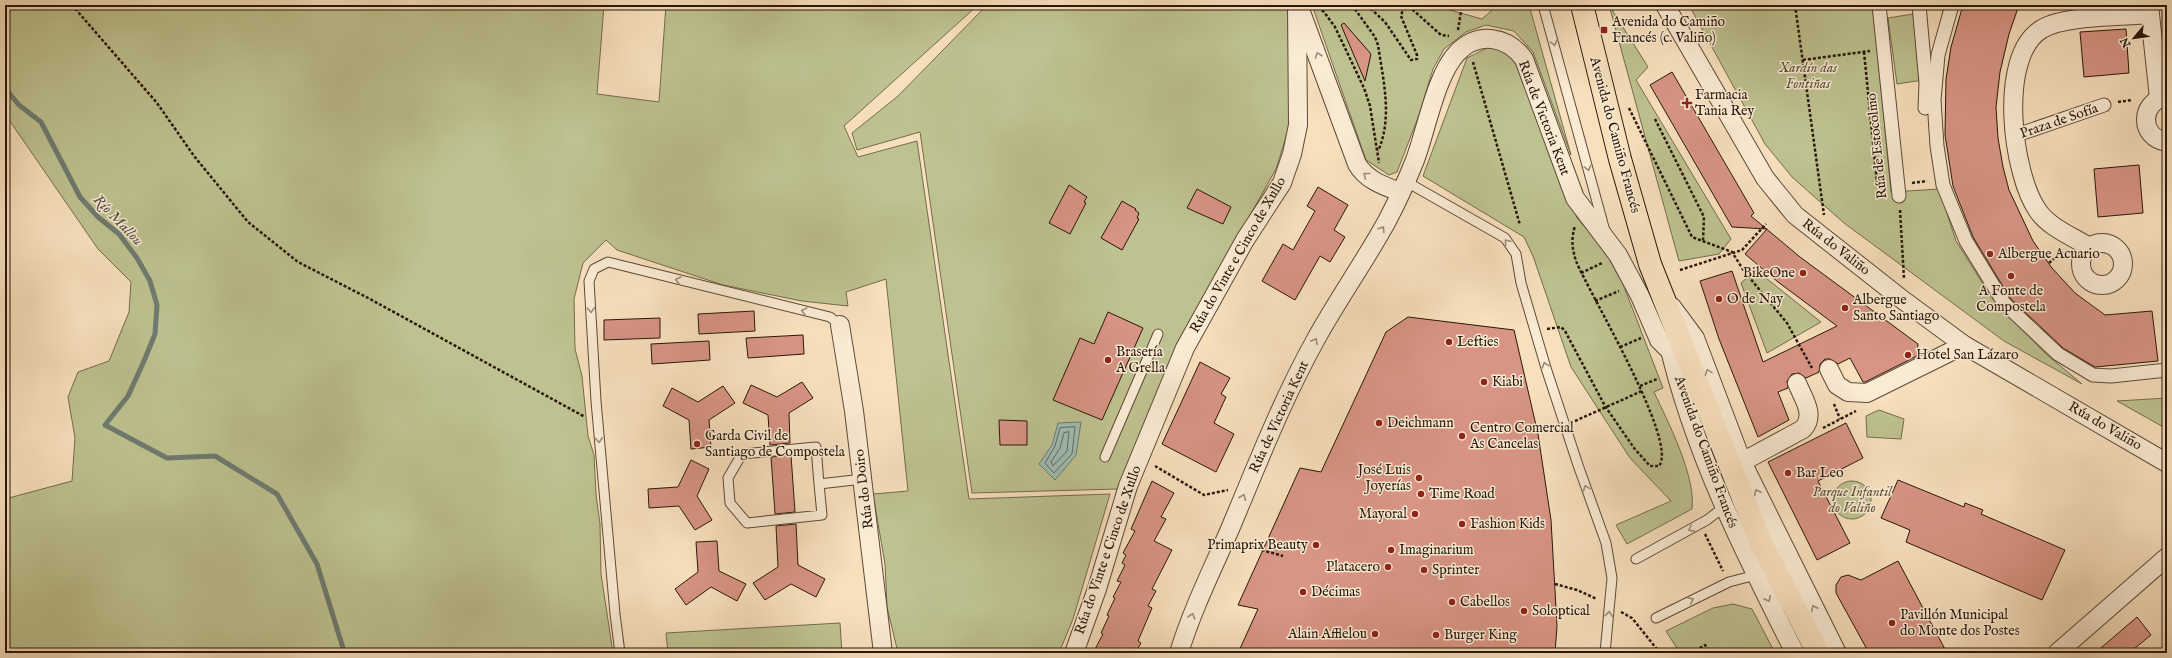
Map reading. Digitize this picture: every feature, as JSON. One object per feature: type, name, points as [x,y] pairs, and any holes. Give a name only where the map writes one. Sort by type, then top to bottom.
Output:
[{"type":"main road","name":"Avenida do Camiño Francés","points":[[1582,5],[1620,159],[1650,264],[1663,293],[1760,541],[1818,653]]},
{"type":"street","points":[[1298,5],[1313,40],[1357,164],[1362,173],[1381,185],[1403,187]]},
{"type":"street","name":"Rúa do Vinte e Cinco de Xullo","points":[[1074,653],[1097,589],[1128,486],[1186,348],[1244,240],[1282,182],[1292,154],[1298,125],[1298,5]]},
{"type":"street","name":"Rúa do Valiño","points":[[1665,5],[1765,178],[1784,204],[1825,240],[1964,345],[2167,462]]},
{"type":"street","name":"Rúa de Estocolmo","points":[[1880,5],[1883,49],[1898,190]]},
{"type":"street","points":[[1919,5],[1926,83],[1925,108]]},
{"type":"street","points":[[1952,5],[1938,55],[1934,100],[1937,182],[1966,241],[2004,303],[2058,354],[2093,375],[2111,376],[2167,370]]},
{"type":"street","points":[[2149,10],[2163,97],[2148,109],[2146,124],[2150,132],[2165,145]]},
{"type":"street","name":"Praza de Sofía","points":[[2089,247],[2045,220],[2037,210],[2023,175],[2014,136],[2013,103],[2018,66],[2024,46],[2031,37],[2042,29],[2066,21],[2149,10]]},
{"type":"street","name":"Rúa de Victoria Kent","points":[[1179,653],[1194,609],[1303,363],[1331,312],[1387,221],[1415,161],[1443,76],[1452,58],[1462,49],[1484,39],[1502,40],[1511,45],[1524,59],[1575,198],[1585,213],[1605,236],[1632,280],[1659,340],[1670,351]]},
{"type":"street","name":"Praza de Sofía","points":[[2014,136],[2104,105]]},
{"type":"street","name":"Avenida do Camiño Francés","points":[[1650,264],[1670,351],[1687,406],[1727,513],[1753,570],[1795,653]]},
{"type":"street","name":"Avenida do Camiño Francés","points":[[1663,293],[1695,338],[1742,462],[1837,653]]},
{"type":"street","name":"Rúa do Doiro","points":[[840,325],[854,411],[883,653]]},
{"type":"street","points":[[1822,371],[1837,385],[1848,392],[1868,393],[1964,345]]},
{"type":"street","points":[[1742,462],[1803,429],[1809,423],[1810,414],[1797,383]]},
{"type":"street","points":[[2057,653],[2167,557]]},
{"type":"lane","points":[[1543,5],[1602,219],[1605,236]]},
{"type":"lane","points":[[1403,187],[1504,238],[1516,254],[1521,283],[1564,427],[1606,542],[1612,578],[1605,653]]},
{"type":"lane","points":[[620,653],[615,614],[598,424],[589,281],[594,269],[608,262],[830,317],[840,325]]},
{"type":"lane","points":[[1105,457],[1158,334]]},
{"type":"lane","points":[[816,447],[819,484],[822,515],[747,523],[730,503],[728,478],[742,454],[816,447]]},
{"type":"lane","points":[[819,484],[862,479]]},
{"type":"lane","points":[[1636,559],[1708,520],[1727,513]]},
{"type":"lane","points":[[1656,618],[1753,570]]},
{"type":"path","points":[[72,5],[157,103],[194,156],[248,222],[298,262],[370,299],[598,424]]},
{"type":"path","points":[[1316,5],[1324,12],[1335,27],[1364,88],[1370,106],[1378,151],[1384,138],[1386,115],[1378,45],[1375,37],[1352,5]]},
{"type":"path","points":[[1367,5],[1385,22],[1411,60],[1414,61],[1417,56],[1401,16],[1403,9],[1408,8],[1413,10],[1441,35],[1452,35]]},
{"type":"path","points":[[1458,34],[1462,5]]},
{"type":"path","points":[[1795,5],[1824,218]]},
{"type":"path","points":[[1803,60],[1883,49]]},
{"type":"path","points":[[1864,52],[1877,183],[1884,183],[1884,178]]},
{"type":"path","points":[[1472,58],[1520,225]]},
{"type":"path","points":[[1629,108],[1692,237],[1732,252],[1744,271],[1822,371]]},
{"type":"path","points":[[1655,119],[1704,217],[1703,241]]},
{"type":"path","points":[[1898,190],[1937,182]]},
{"type":"path","name":"Rúa de Estocolmo","points":[[1898,190],[1905,283]]},
{"type":"path","points":[[1535,330],[1561,327],[1565,331],[1605,406],[1645,462],[1650,466],[1659,466],[1663,454],[1660,441],[1642,391],[1581,273],[1572,248],[1572,237],[1576,223]]},
{"type":"path","points":[[1680,270],[1742,250],[1766,224]]},
{"type":"path","points":[[1581,273],[1605,261]]},
{"type":"path","points":[[1595,301],[1620,290]]},
{"type":"path","points":[[1620,347],[1645,336]]},
{"type":"path","points":[[1640,386],[1657,379]]},
{"type":"path","points":[[1585,416],[1642,391]]},
{"type":"path","points":[[1819,430],[1861,409]]},
{"type":"path","points":[[1154,466],[1204,495],[1248,486]]},
{"type":"path","points":[[1704,534],[1724,573]]},
{"type":"path","points":[[1252,547],[1283,556]]},
{"type":"path","points":[[1692,653],[1705,645],[1711,653]]},
{"type":"green space","points":[[5,5],[604,5],[597,94],[659,102],[666,5],[978,5],[844,126],[858,157],[917,141],[969,499],[1110,494],[1073,619],[1059,653],[898,653],[887,607],[885,564],[873,494],[908,491],[886,279],[846,292],[848,306],[802,301],[723,285],[617,250],[606,240],[583,263],[574,299],[575,349],[582,376],[588,436],[594,455],[596,495],[600,524],[601,574],[613,653],[5,653],[5,499],[72,481],[75,438],[68,397],[78,372],[109,361],[129,312],[131,282],[98,249],[5,114]]},
{"type":"green space","points":[[987,5],[1291,5],[1291,121],[1276,169],[1189,324],[1118,489],[972,493],[920,132],[857,150],[852,133],[898,96]]},
{"type":"green space","points":[[1312,5],[1432,5],[1482,19],[1498,5],[1529,5],[1571,155],[1533,52],[1514,31],[1486,25],[1466,32],[1444,49],[1433,69],[1419,115],[1397,172],[1389,175],[1366,160]]},
{"type":"green space","points":[[1609,5],[1648,67],[1636,80],[1731,239],[1719,254],[1679,261]]},
{"type":"green space","name":"Xardín das Fontiñas","points":[[1689,5],[1873,5],[1891,192],[1939,189],[1956,241],[1992,298],[2046,354],[2082,384],[2004,341],[1844,223],[1792,177],[1765,144]]},
{"type":"green space","points":[[1913,14],[1923,80],[1897,84],[1888,18]]},
{"type":"green space","points":[[1487,48],[1502,49],[1515,60],[1556,168],[1577,218],[1604,249],[1623,284],[1663,388],[1654,392],[1680,449],[1690,481],[1692,509],[1627,544],[1616,525],[1671,501],[1630,458],[1571,367],[1533,256],[1524,237],[1423,176],[1467,58]]},
{"type":"green space","points":[[1756,270],[1821,322],[1767,353],[1741,283]]},
{"type":"green space","points":[[2167,398],[2167,429],[2117,401]]},
{"type":"green space","points":[[1879,410],[1904,419],[1901,439],[1867,437],[1866,416]]},
{"type":"green space","name":"Parque Infantil do Valiño","points":[[1852,481],[1865,487],[1871,500],[1865,513],[1852,519],[1839,513],[1833,500],[1839,487]]},
{"type":"green space","points":[[1733,604],[1752,609],[1775,653],[1680,653],[1666,631],[1713,608]]},
{"type":"green space","points":[[840,623],[842,653],[668,653],[666,633]]},
{"type":"water","points":[[1081,422],[1076,455],[1055,480],[1039,464],[1052,445],[1058,423]]},
{"type":"building","points":[[1963,5],[2019,5],[2009,34],[2000,72],[1996,107],[1998,138],[2009,190],[2033,241],[2052,268],[2075,293],[2105,315],[2152,311],[2158,361],[2095,367],[2063,348],[2010,298],[1973,237],[1953,186],[1945,135],[1946,79],[1951,47]]},
{"type":"building","points":[[1344,23],[1371,54],[1365,81],[1341,25]]},
{"type":"building","points":[[2126,29],[2129,73],[2084,77],[2080,32]]},
{"type":"building","points":[[1672,72],[1754,213],[1751,216],[1767,229],[1732,227],[1650,85]]},
{"type":"building","points":[[2139,165],[2143,213],[2098,217],[2094,169]]},
{"type":"building","points":[[1069,185],[1087,197],[1084,202],[1086,203],[1070,234],[1049,223]]},
{"type":"building","points":[[1318,187],[1348,205],[1334,230],[1345,237],[1330,262],[1320,256],[1295,300],[1262,281],[1283,244],[1293,250],[1315,211],[1307,206]]},
{"type":"building","points":[[1197,189],[1231,207],[1223,224],[1187,208]]},
{"type":"building","points":[[1122,201],[1136,209],[1135,210],[1139,213],[1137,218],[1139,219],[1122,250],[1101,238]]},
{"type":"building","points":[[1767,229],[1800,257],[1918,344],[1917,356],[1865,382],[1863,382],[1850,358],[1838,364],[1830,359],[1825,359],[1820,364],[1819,372],[1806,378],[1799,373],[1792,374],[1787,381],[1788,388],[1778,392],[1789,420],[1758,437],[1719,339],[1700,281],[1732,271],[1763,362],[1837,326],[1778,282],[1745,254]]},
{"type":"building","points":[[754,311],[755,331],[699,334],[698,314]]},
{"type":"building","points":[[1108,312],[1143,328],[1102,420],[1053,400],[1080,338],[1094,344]]},
{"type":"building","points":[[1408,317],[1514,330],[1538,434],[1551,520],[1557,626],[1555,653],[1238,653],[1258,609],[1238,605],[1300,468],[1321,472],[1386,332]]},
{"type":"building","points":[[660,318],[660,338],[604,340],[604,320]]},
{"type":"building","points":[[803,335],[804,354],[748,358],[746,338]]},
{"type":"building","points":[[709,341],[710,360],[652,364],[651,344]]},
{"type":"building","points":[[1200,362],[1230,378],[1221,394],[1226,397],[1214,423],[1234,434],[1216,472],[1162,444]]},
{"type":"building","points":[[802,382],[813,398],[789,413],[790,443],[770,445],[768,415],[743,403],[751,385],[777,397]]},
{"type":"building","points":[[723,386],[735,403],[709,420],[711,447],[691,449],[689,420],[663,406],[672,388],[698,402]]},
{"type":"building","points":[[999,420],[1027,421],[1027,445],[1000,445]]},
{"type":"building","points":[[1846,423],[1863,458],[1818,481],[1850,543],[1817,560],[1768,462]]},
{"type":"building","points":[[791,455],[795,512],[775,514],[771,457]]},
{"type":"building","points":[[691,460],[709,469],[697,496],[712,520],[695,530],[679,506],[649,508],[648,489],[678,487]]},
{"type":"building","points":[[1898,480],[1964,507],[1965,503],[1983,510],[1981,514],[2065,550],[2042,600],[1906,542],[1910,530],[1881,518]]},
{"type":"building","points":[[1152,481],[1174,493],[1161,517],[1166,519],[1154,541],[1172,550],[1152,589],[1156,591],[1148,606],[1152,608],[1138,641],[1141,643],[1135,653],[1093,653],[1103,634],[1101,633],[1109,616],[1107,615],[1115,598],[1113,597],[1121,582],[1117,581],[1125,565],[1122,563],[1126,555],[1123,553],[1135,531],[1131,529]]},
{"type":"building","points":[[796,524],[798,565],[825,579],[816,597],[791,584],[765,600],[753,583],[778,567],[776,526]]},
{"type":"building","points":[[717,541],[719,571],[746,584],[737,601],[711,587],[686,605],[675,589],[698,572],[696,542]]},
{"type":"building","name":"Pavillón Municipal do Monte dos Postes","points":[[1898,561],[1947,653],[1869,653],[1836,593],[1836,585],[1841,577],[1848,575],[1861,580]]},
{"type":"building","points":[[2137,617],[2151,635],[2129,653],[2095,653]]},
{"type":"waterway","name":"Río Mallou","points":[[5,88],[19,105],[41,122],[80,197],[98,217],[119,234],[137,258],[150,281],[157,305],[155,334],[128,396],[105,425],[167,458],[215,456],[277,494],[317,564],[343,648],[341,653]]},
{"type":"place","name":"Avenida do Camiño Francés (c. Valiño)","points":[[1604,30]]},
{"type":"place","name":"Farmacia Tania Rey","points":[[1687,103]]},
{"type":"place","name":"Albergue Acuario","points":[[1990,254]]},
{"type":"place","name":"BikeOne","points":[[1803,273]]},
{"type":"place","name":"A Fonte de Compostela","points":[[2011,276]]},
{"type":"place","name":"O de Nay","points":[[1719,299]]},
{"type":"place","name":"Albergue Santo Santiago","points":[[1845,308]]},
{"type":"place","name":"Lefties","points":[[1449,342]]},
{"type":"place","name":"Hotel San Lázaro","points":[[1908,355]]},
{"type":"place","name":"Brasería A Grella","points":[[1108,360]]},
{"type":"place","name":"Kiabi","points":[[1484,382]]},
{"type":"place","name":"Deichmann","points":[[1379,423]]},
{"type":"place","name":"Centro Comercial As Cancelas","points":[[1462,436]]},
{"type":"place","name":"Garda Civil de Santiago de Compostela","points":[[697,444]]},
{"type":"place","name":"Bar Leo","points":[[1788,473]]},
{"type":"place","name":"José Luis Joyerías","points":[[1419,478]]},
{"type":"place","name":"Time Road","points":[[1421,494]]},
{"type":"place","name":"Mayoral","points":[[1415,514]]},
{"type":"place","name":"Fashion Kids","points":[[1462,524]]},
{"type":"place","name":"Primaprix Beauty","points":[[1316,545]]},
{"type":"place","name":"Imaginarium","points":[[1391,550]]},
{"type":"place","name":"Platacero","points":[[1388,567]]},
{"type":"place","name":"Sprinter","points":[[1424,570]]},
{"type":"place","name":"Décimas","points":[[1303,592]]},
{"type":"place","name":"Cabellos","points":[[1452,602]]},
{"type":"place","name":"Soloptical","points":[[1524,611]]},
{"type":"place","name":"Pavillón Municipal do Monte dos Postes","points":[[1892,623]]},
{"type":"place","name":"Alain Afflelou","points":[[1375,634]]},
{"type":"place","name":"Burger King","points":[[1436,635]]}]
